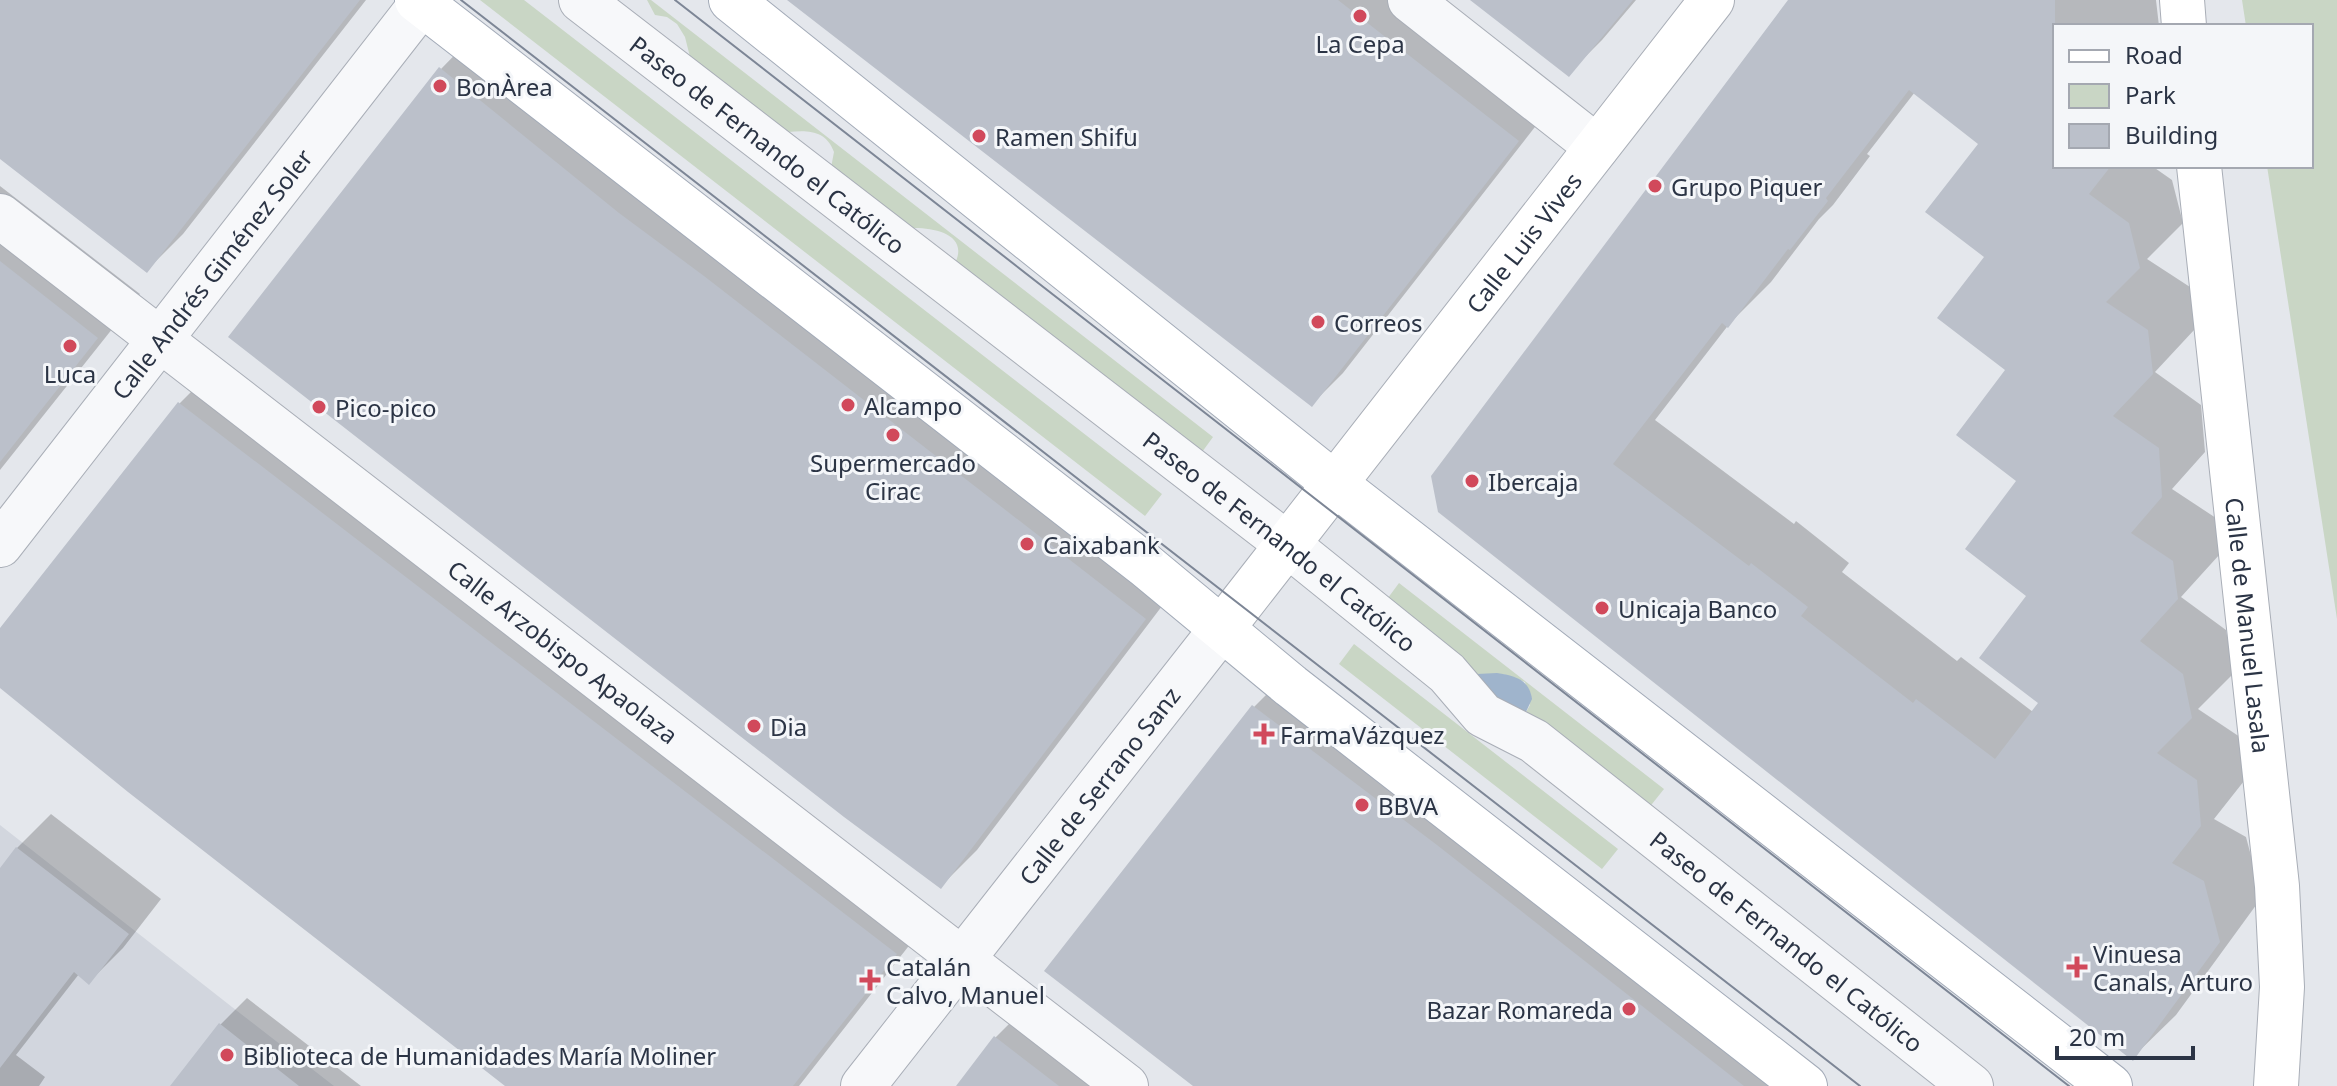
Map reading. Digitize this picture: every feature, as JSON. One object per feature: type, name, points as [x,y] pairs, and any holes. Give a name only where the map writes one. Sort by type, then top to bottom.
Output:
[{"type":"main road","points":[[731,0],[1335,484],[2110,1086]]},
{"type":"main road","name":"Calle Luis Vives","points":[[1335,484],[1712,0]]},
{"type":"main road","points":[[2182,0],[2184,24]]},
{"type":"main road","points":[[420,2],[1223,627],[1291,686],[1805,1086]]},
{"type":"main road","name":"Calle de Manuel Lasala","points":[[2199,168],[2277,886],[2282,987],[2276,1086]]},
{"type":"main road","name":"Calle de Serrano Sanz","points":[[1223,627],[1335,484]]},
{"type":"street","name":"Paseo de Fernando el Católico","points":[[581,0],[1287,544],[1447,673],[1483,715],[1534,741],[1971,1086]]},
{"type":"street","points":[[1410,0],[1597,147]]},
{"type":"street","name":"Calle Andrés Giménez Soler","points":[[0,545],[420,2]]},
{"type":"street","name":"Calle Arzobispo Apaolaza","points":[[0,216],[1126,1086]]},
{"type":"street","name":"Calle de Serrano Sanz","points":[[863,1086],[1223,627]]},
{"type":"shaded area","points":[[0,825],[232,1007],[334,1086],[0,1086]]},
{"type":"green space","points":[[480,0],[524,0],[1162,494],[1145,516]]},
{"type":"green space","points":[[647,0],[651,0],[1213,437],[1197,459],[954,265],[958,254],[957,244],[952,238],[922,228],[901,229],[830,173],[834,152],[826,139],[816,133],[788,132],[690,57],[685,37],[677,24],[667,17],[655,15]]},
{"type":"green space","points":[[2242,0],[2337,0],[2337,619],[2267,168],[2313,168],[2313,24],[2246,24]]},
{"type":"green space","points":[[1399,583],[1664,789],[1648,809],[1525,714],[1530,705],[1525,682],[1503,674],[1477,674],[1385,602]]},
{"type":"green space","points":[[1354,644],[1618,849],[1602,869],[1339,664]]},
{"type":"water","points":[[1497,673],[1515,677],[1528,687],[1532,699],[1525,714],[1506,717],[1477,674]]},
{"type":"building","points":[[0,0],[360,0],[147,273],[0,159]]},
{"type":"building","points":[[787,0],[1338,0],[1519,141],[1312,407]]},
{"type":"building","points":[[1470,0],[1633,0],[1569,77]]},
{"type":"building","points":[[1788,0],[2055,0],[2053,168],[2109,168],[2089,194],[2129,223],[2140,268],[2106,302],[2148,330],[2153,374],[2113,416],[2159,448],[2162,497],[2131,533],[2173,561],[2178,599],[2140,641],[2183,674],[2192,718],[2157,753],[2197,780],[2201,826],[2172,863],[2204,881],[2220,942],[2133,1061],[1438,512],[1431,476]],"holes":[[[1909,90],[1978,144],[1925,212],[1984,257],[1937,318],[2005,370],[1956,435],[2016,481],[1965,549],[2026,596],[1979,658],[2038,703],[1995,759],[1916,699],[1913,703],[1801,616],[1808,607],[1613,464],[1722,323],[1728,328],[1790,250]]]},
{"type":"building","points":[[439,67],[619,213],[1146,619],[941,889],[844,817],[228,337]]},
{"type":"building","points":[[0,261],[98,338],[0,462]]},
{"type":"building","points":[[178,402],[897,954],[793,1086],[505,1086],[128,792],[0,688],[0,628]]},
{"type":"building","points":[[1252,705],[1437,845],[1744,1086],[1193,1086],[1044,971]]},
{"type":"building","points":[[16,847],[129,934],[89,985],[74,972],[0,1068],[0,868]]},
{"type":"building","name":"Biblioteca de Humanidades María Moliner","points":[[219,1023],[299,1086],[170,1086]]},
{"type":"building","points":[[994,1036],[1059,1086],[956,1086]]},
{"type":"tram line","points":[[461,0],[1860,1086]]},
{"type":"tram line","points":[[675,0],[2069,1086]]},
{"type":"place","name":"La Cepa","points":[[1360,16]]},
{"type":"place","name":"BonÀrea","points":[[440,86]]},
{"type":"place","name":"Ramen Shifu","points":[[979,136]]},
{"type":"place","name":"Grupo Piquer","points":[[1655,186]]},
{"type":"place","name":"Correos","points":[[1318,322]]},
{"type":"place","name":"Luca","points":[[70,346]]},
{"type":"place","name":"Alcampo","points":[[848,405]]},
{"type":"place","name":"Pico-pico","points":[[319,407]]},
{"type":"place","name":"Supermercado Cirac","points":[[893,435]]},
{"type":"place","name":"Ibercaja","points":[[1472,481]]},
{"type":"place","name":"Caixabank","points":[[1027,544]]},
{"type":"place","name":"Unicaja Banco","points":[[1602,608]]},
{"type":"place","name":"Dia","points":[[754,726]]},
{"type":"place","name":"FarmaVázquez","points":[[1264,734]]},
{"type":"place","name":"BBVA","points":[[1362,805]]},
{"type":"place","name":"Vinuesa Canals, Arturo","points":[[2077,967]]},
{"type":"place","name":"Catalán Calvo, Manuel","points":[[870,980]]},
{"type":"place","name":"Bazar Romareda","points":[[1629,1009]]},
{"type":"place","name":"Biblioteca de Humanidades María Moliner","points":[[227,1055]]}]
